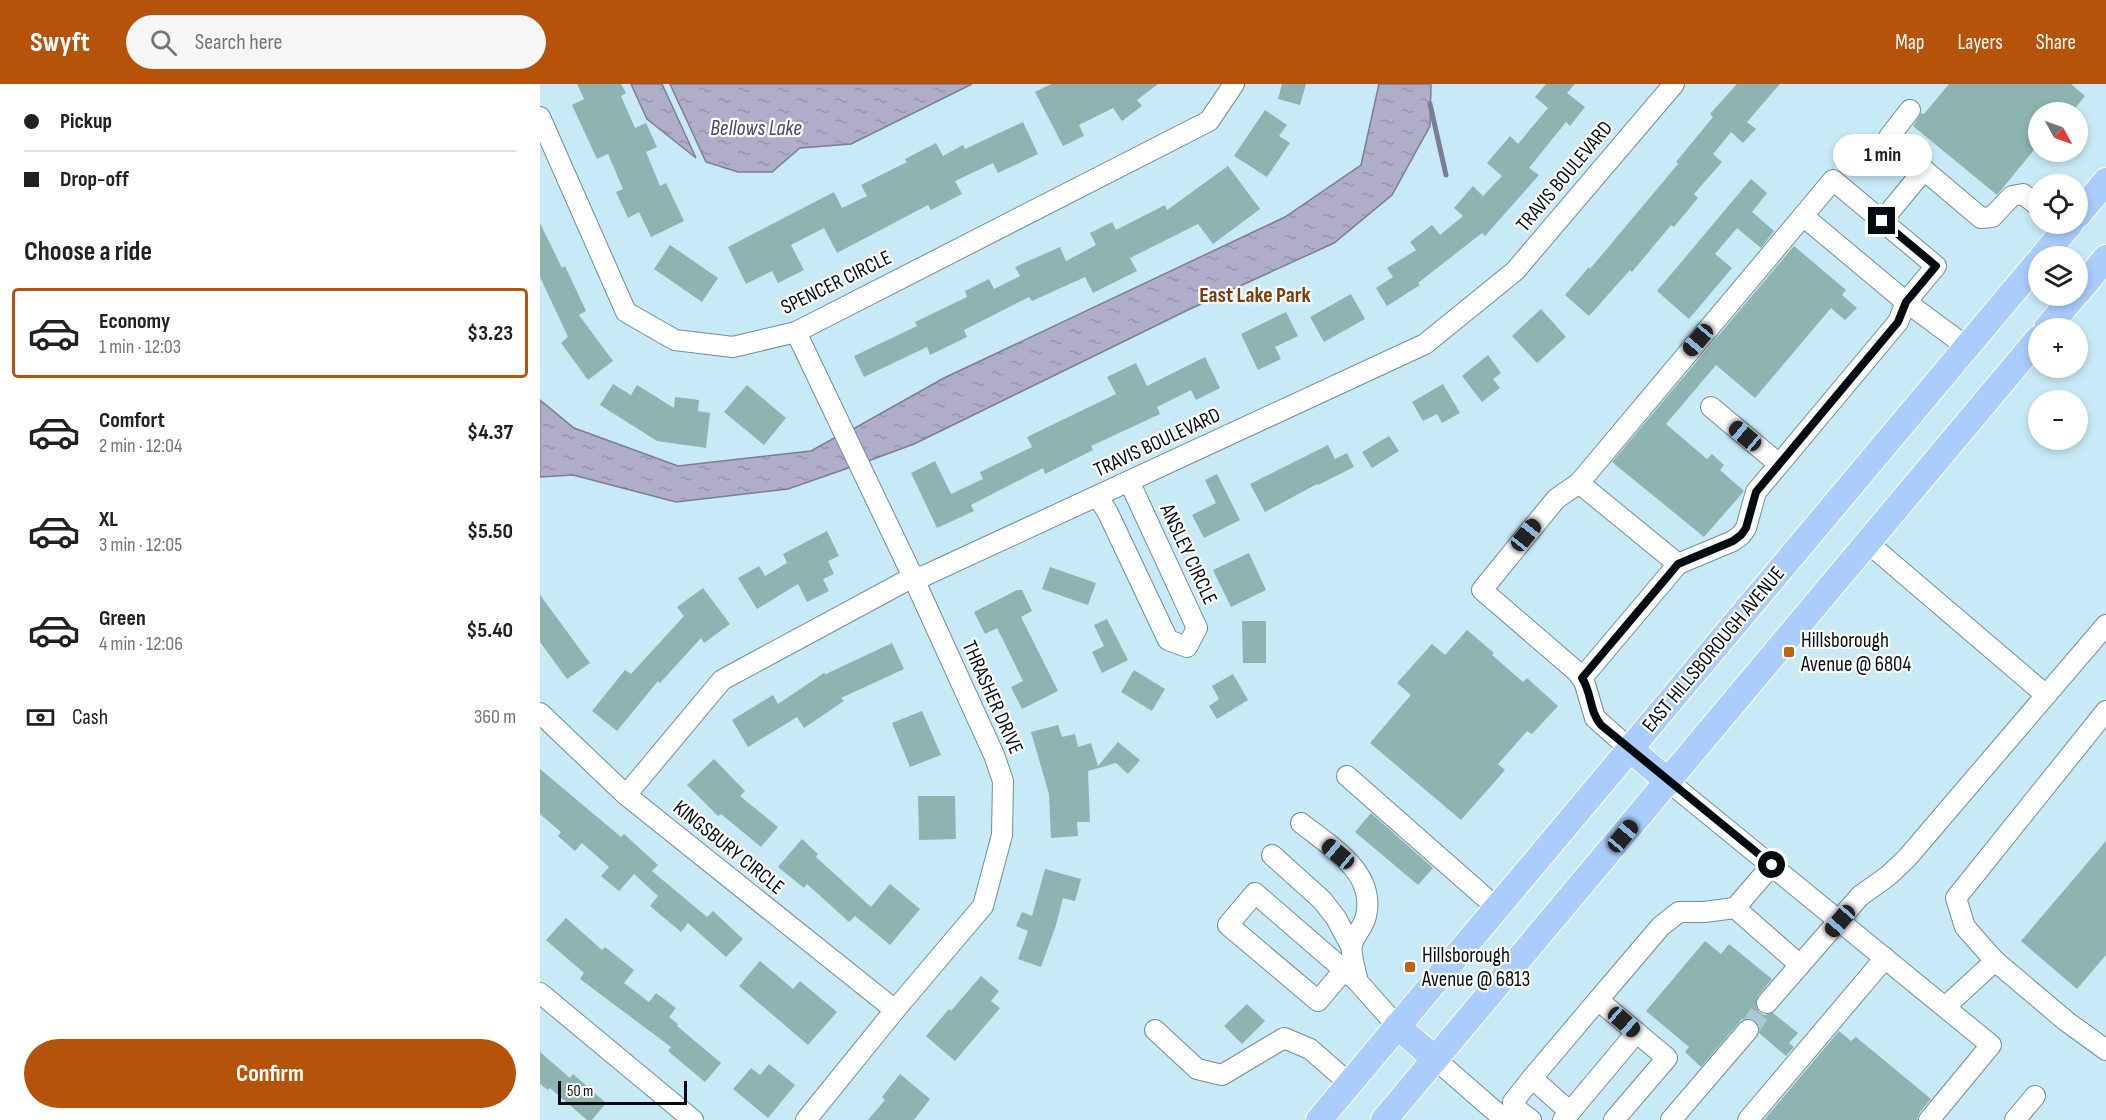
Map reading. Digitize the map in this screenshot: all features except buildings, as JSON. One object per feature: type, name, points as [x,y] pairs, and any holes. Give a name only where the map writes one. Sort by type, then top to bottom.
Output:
[{"type":"main road","points":[[2088,201],[2106,181]]},
{"type":"main road","points":[[2051,246],[2060,234]]},
{"type":"main road","points":[[2088,280],[2106,258]]},
{"type":"main road","name":"EAST HILLSBOROUGH AVENUE","points":[[1319,1120],[2028,274]]},
{"type":"main road","points":[[2055,318],[2066,306]]},
{"type":"main road","points":[[1384,1120],[2028,351]]},
{"type":"main road","points":[[1630,749],[1669,782]]},
{"type":"main road","points":[[1397,1026],[1435,1059]]},
{"type":"street","name":"SPENCER CIRCLE","points":[[540,117],[626,312],[675,340],[733,346],[796,332],[1209,121],[1234,84]]},
{"type":"street","name":"TRAVIS BOULEVARD","points":[[626,795],[722,680],[913,577],[924,576],[1425,344],[1515,271],[1674,84]]},
{"type":"street","points":[[1910,110],[1889,137],[1891,142],[1981,218],[1992,217],[2012,196],[2023,194],[2028,198]]},
{"type":"street","points":[[1882,221],[1924,170]]},
{"type":"street","points":[[1582,678],[1678,564],[1733,541],[1741,535],[1746,528],[1756,492],[1898,322],[1906,302],[1936,266],[1833,180],[1579,483],[1556,499],[1482,590],[1576,671],[1588,691],[1595,718],[1630,749]]},
{"type":"street","points":[[1803,216],[1906,302],[1967,347]]},
{"type":"street","name":"THRASHER DRIVE","points":[[796,332],[913,577],[994,754],[1003,781],[1002,835],[983,906],[806,1120]]},
{"type":"street","points":[[1711,407],[1779,464]]},
{"type":"street","name":"ANSLEY CIRCLE","points":[[1098,496],[1168,640],[1187,647],[1197,628],[1129,482]]},
{"type":"street","points":[[1579,483],[1678,564]]},
{"type":"street","points":[[1868,543],[2046,694]]},
{"type":"street","points":[[1767,1003],[1860,896],[1888,876],[1907,858],[2106,625]]},
{"type":"street","points":[[2106,711],[1956,898],[1965,927],[1995,961],[2066,1021],[2106,1050]]},
{"type":"street","name":"KINGSBURY CIRCLE","points":[[540,713],[626,795],[895,1010]]},
{"type":"street","points":[[1347,776],[1497,908]]},
{"type":"street","points":[[1669,782],[1991,1045],[1929,1120]]},
{"type":"street","points":[[1301,823],[1356,869],[1365,886],[1368,902],[1366,919],[1351,946]]},
{"type":"street","points":[[1272,855],[1322,900],[1336,918],[1351,946],[1351,976]]},
{"type":"street","points":[[1531,1120],[1515,1108],[1513,1102],[1661,926],[1679,912],[1735,908],[1772,865]]},
{"type":"street","points":[[1351,976],[1318,1001],[1228,925],[1255,893],[1351,976],[1397,1026]]},
{"type":"street","points":[[1735,908],[1800,965]]},
{"type":"street","points":[[1748,1120],[1885,958]]},
{"type":"street","points":[[1945,1007],[1995,961]]},
{"type":"street","points":[[540,993],[693,1120]]},
{"type":"street","points":[[1598,1000],[1666,1058],[1614,1120]]},
{"type":"street","points":[[1155,1030],[1197,1069],[1222,1075],[1284,1038],[1310,1049],[1349,1083]]},
{"type":"street","points":[[1671,1120],[1748,1030]]},
{"type":"street","points":[[1527,1084],[1564,1117],[1636,1033]]},
{"type":"street","points":[[1435,1059],[1505,1120]]},
{"type":"street","points":[[2015,1120],[2036,1096]]},
{"type":"water","points":[[631,84],[662,84],[696,158],[647,119]]},
{"type":"water","name":"Bellows Lake","points":[[670,84],[972,84],[851,144],[800,148],[772,172],[738,172],[706,162]]},
{"type":"water","points":[[1379,84],[1431,84],[1430,126],[1392,195],[1334,243],[1192,308],[914,444],[868,461],[853,429],[944,378],[1285,217],[1361,165]]},
{"type":"water","points":[[540,400],[574,428],[678,466],[811,451],[836,437],[851,467],[788,489],[676,502],[573,475],[540,477]]},
{"type":"waterway","points":[[1430,104],[1446,175]]},
{"type":"tunnel","points":[[1748,1030],[1767,1003]]},
{"type":"place","name":"Hillsborough Avenue @ 6804","points":[[1789,652]]},
{"type":"place","name":"Hillsborough Avenue @ 6813","points":[[1410,967]]},
{"type":"district","name":"East Lake Park","points":[[1255,294]]},
{"type":"route","points":[[1772,865],[1601,725],[1595,718],[1582,678],[1678,564],[1733,541],[1741,535],[1746,528],[1756,492],[1898,322],[1906,302],[1936,266],[1882,221]]}]
